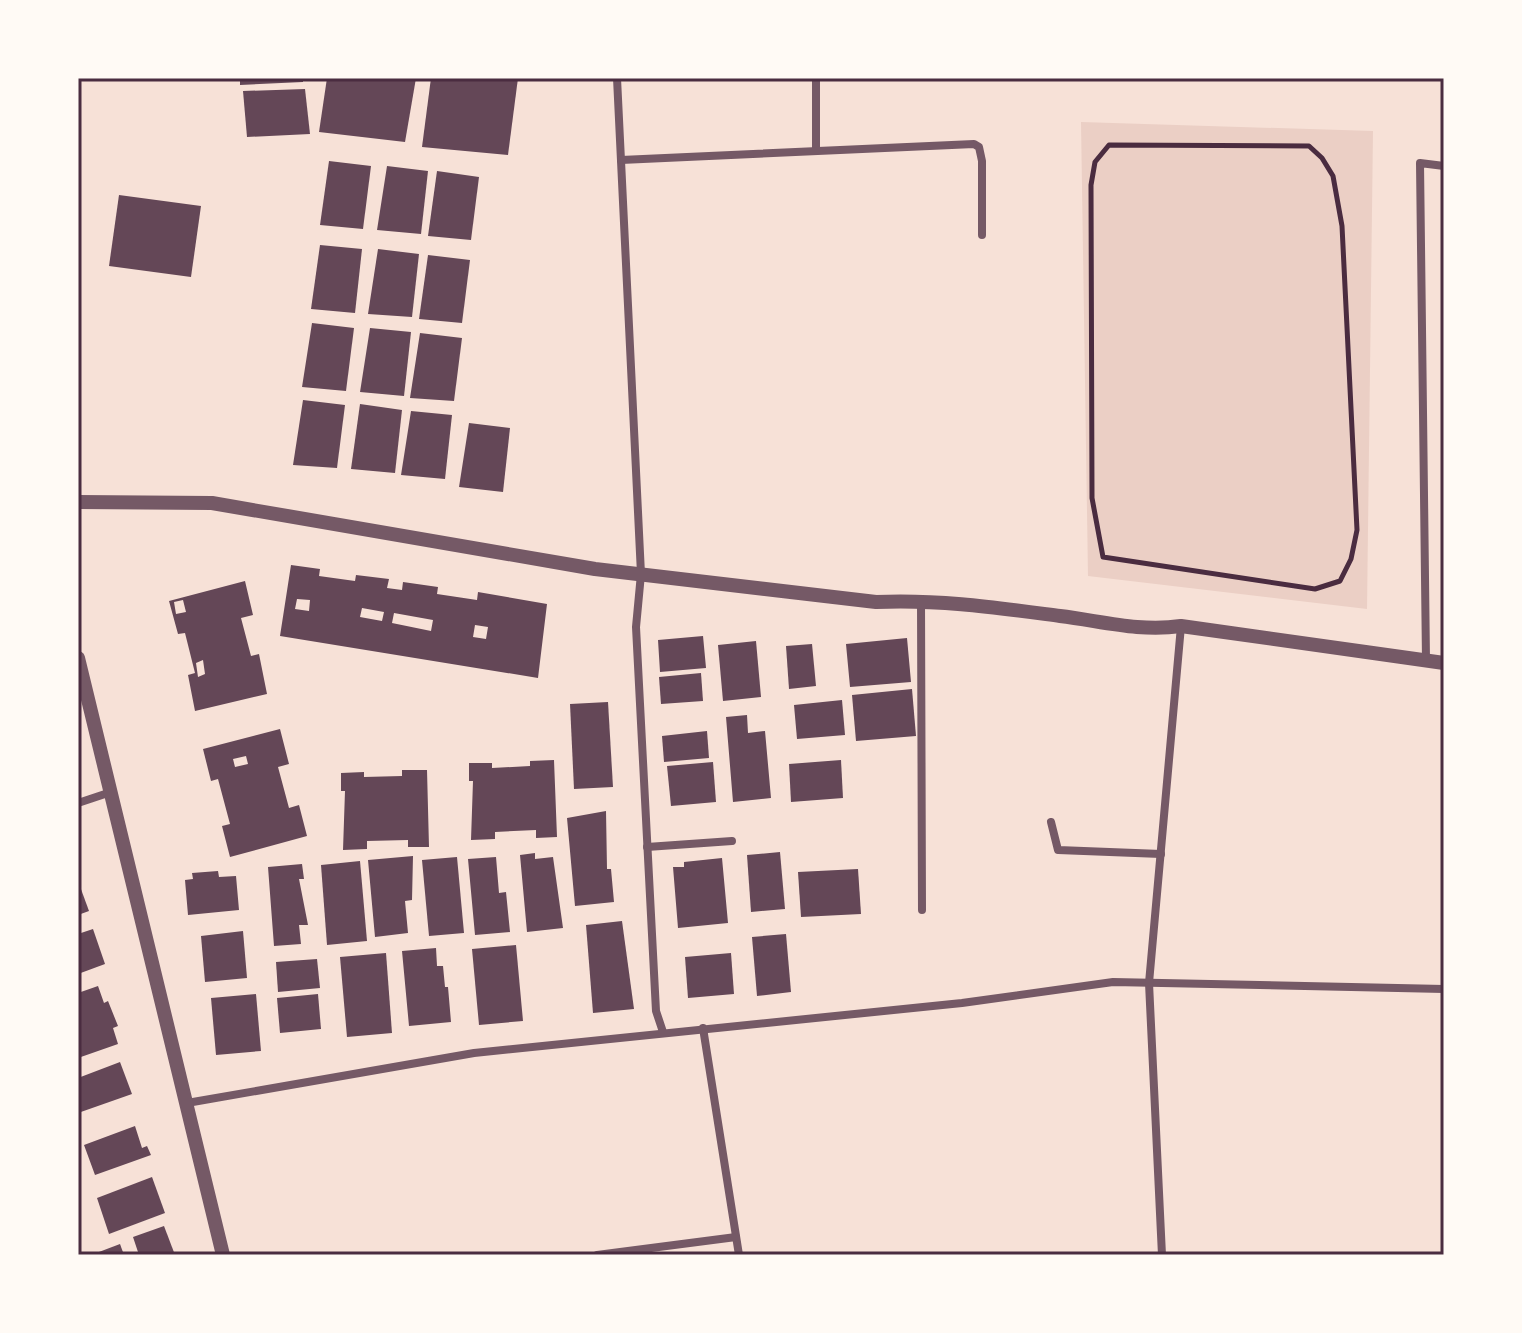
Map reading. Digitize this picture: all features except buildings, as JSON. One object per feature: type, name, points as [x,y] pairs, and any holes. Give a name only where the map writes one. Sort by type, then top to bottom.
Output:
[{"type":"street","points":[[617,78],[641,574],[636,627],[656,1011],[663,1032]]},
{"type":"street","points":[[816,78],[816,150]]},
{"type":"street","points":[[621,160],[974,144],[979,147],[982,161],[982,235]]},
{"type":"street","points":[[1426,660],[1420,163],[1444,166]]},
{"type":"street","points":[[78,502],[212,503],[641,574],[876,602],[921,600],[1062,616],[1149,631],[1181,626],[1444,663]]},
{"type":"street","points":[[921,600],[922,910]]},
{"type":"street","points":[[1162,1255],[1149,983],[1181,626]]},
{"type":"street","points":[[78,658],[223,1255]]},
{"type":"street","points":[[78,803],[111,792]]},
{"type":"street","points":[[1051,822],[1058,850],[1161,854]]},
{"type":"street","points":[[647,847],[732,841]]},
{"type":"street","points":[[187,1103],[474,1053],[962,1003],[1113,982],[1444,989]]},
{"type":"street","points":[[703,1028],[739,1255]]},
{"type":"street","points":[[597,1255],[736,1237]]},
{"type":"path","points":[[1109,145],[1309,146],[1322,158],[1333,176],[1342,226],[1357,530],[1351,559],[1340,581],[1315,589],[1103,557],[1092,498],[1091,185],[1095,162],[1109,145]]},
{"type":"shaded area","points":[[1081,122],[1373,131],[1367,609],[1088,576]]}]
